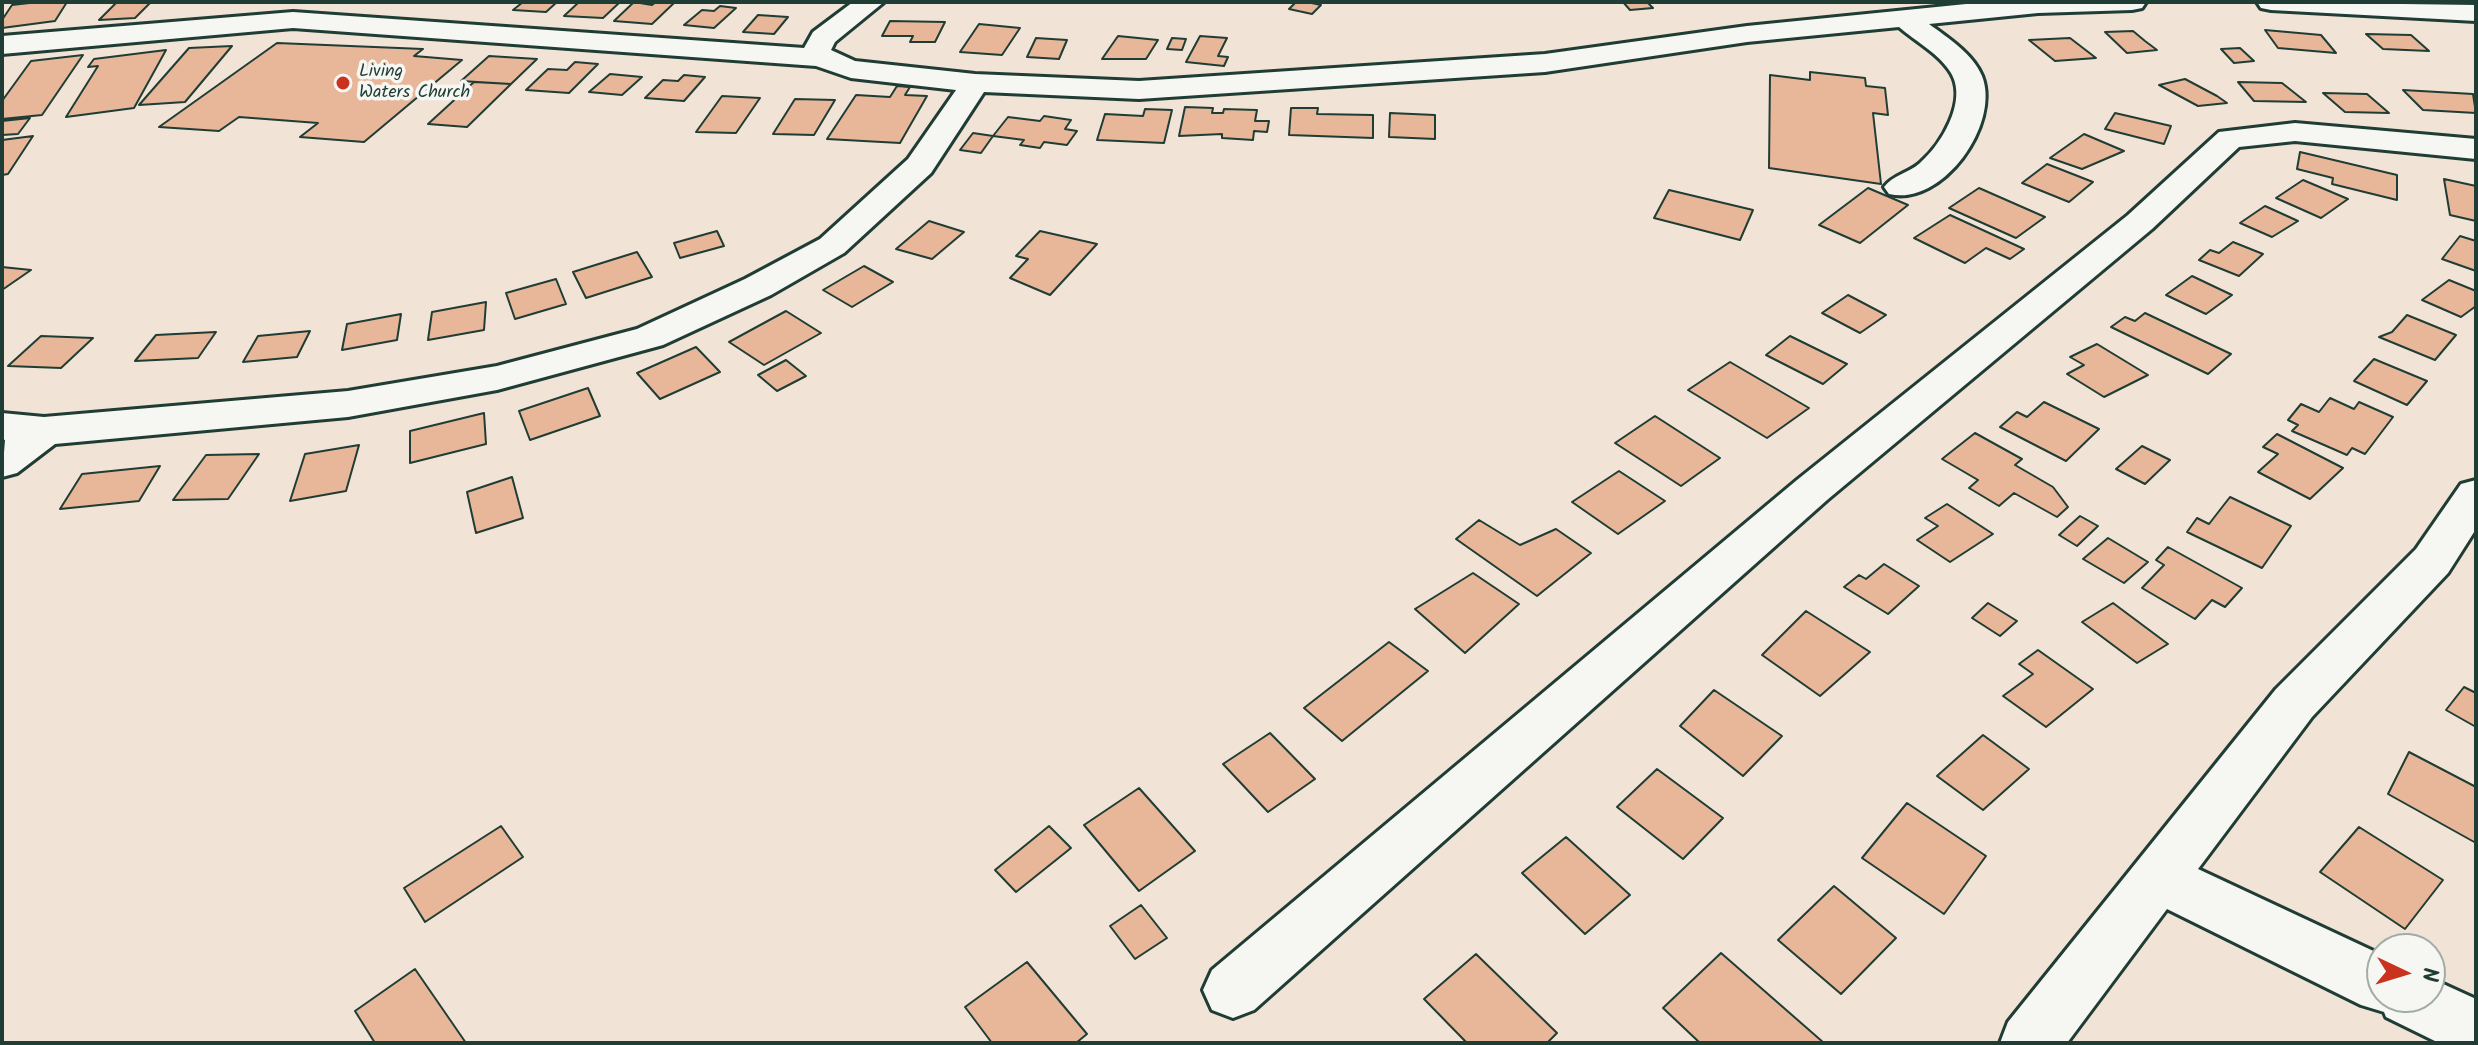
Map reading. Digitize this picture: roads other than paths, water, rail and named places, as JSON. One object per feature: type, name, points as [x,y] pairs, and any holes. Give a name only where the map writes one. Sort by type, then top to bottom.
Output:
[{"type":"street","points":[[820,58],[817,50],[823,38],[870,2]]},
{"type":"street","points":[[2,45],[302,11],[820,58],[851,69],[975,83],[1139,90],[1545,63],[1747,34],[2038,5],[2132,2]]},
{"type":"street","points":[[2271,2],[2463,12],[2476,38]]},
{"type":"street","points":[[1901,187],[1924,177],[1945,153],[1961,134],[1969,108],[1968,77],[1955,60],[1905,18]]},
{"type":"street","points":[[2,426],[44,431],[348,404],[497,378],[650,337],[758,287],[832,246],[920,166],[975,83]]},
{"type":"street","points":[[1233,990],[1812,490],[2140,222],[2230,139],[2295,132],[2476,149]]},
{"type":"street","points":[[2,463],[44,431]]},
{"type":"street","points":[[2030,1043],[2294,703],[2432,561],[2476,495]]},
{"type":"street","points":[[2159,878],[2366,977]]},
{"type":"street","points":[[2440,1013],[2476,1030]]},
{"type":"place","name":"Living Waters Church","points":[[343,83]]}]
